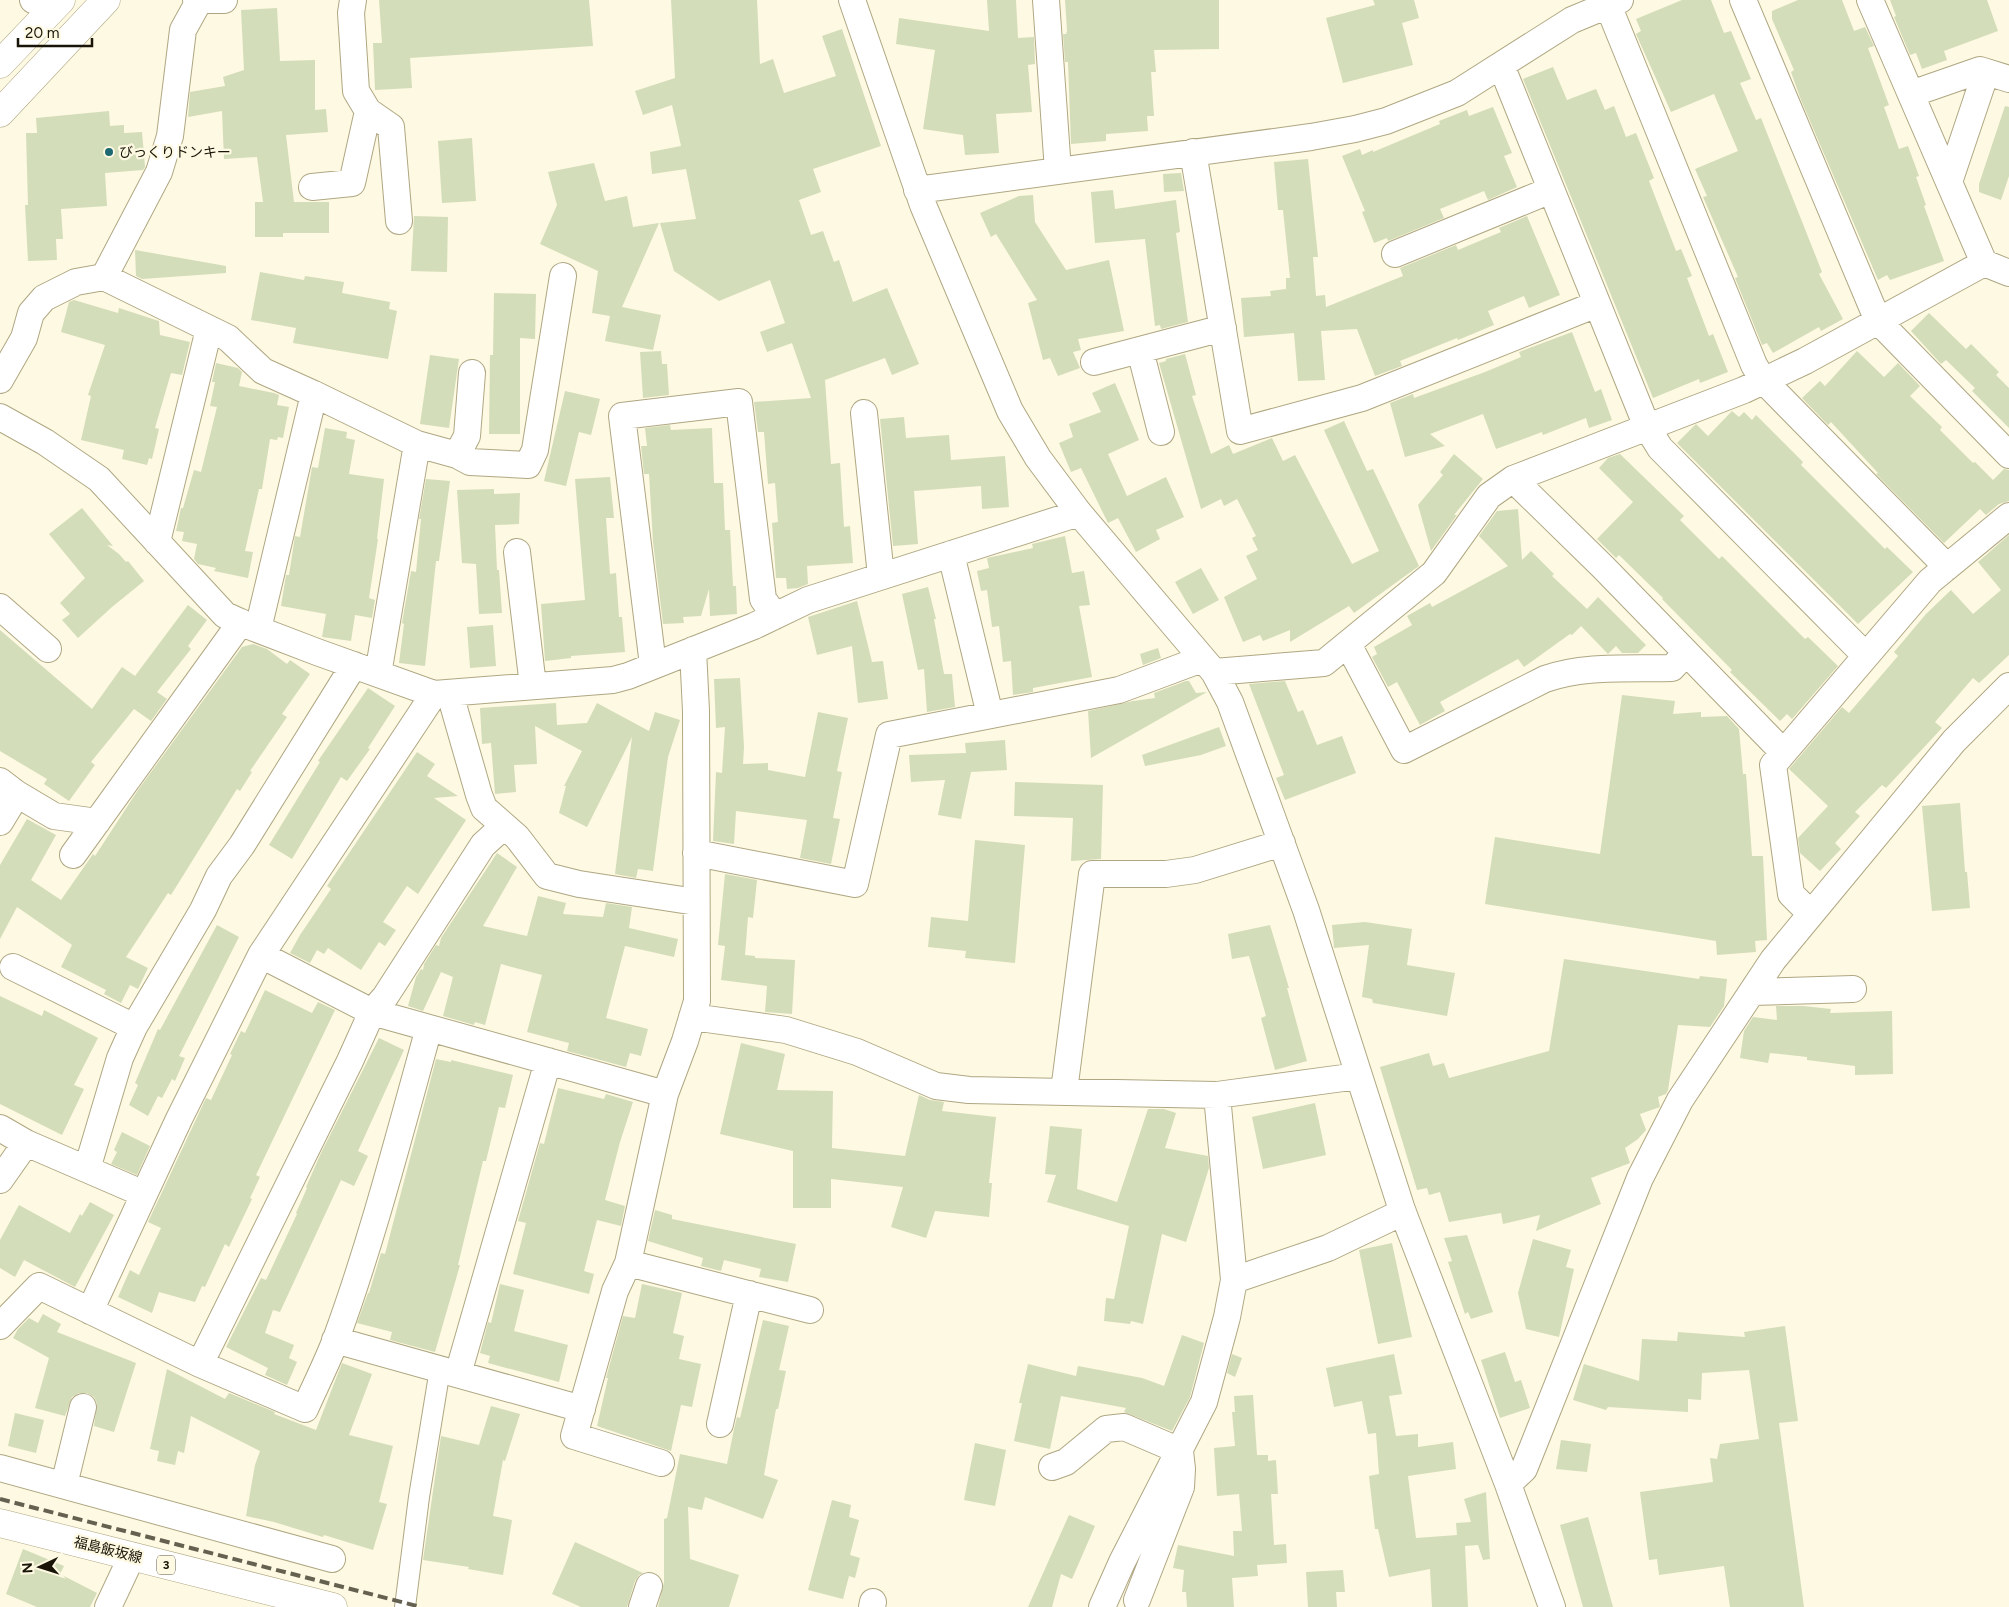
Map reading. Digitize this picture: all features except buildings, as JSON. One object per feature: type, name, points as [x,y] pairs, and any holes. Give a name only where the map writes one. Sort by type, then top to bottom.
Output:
[{"type":"main road","points":[[0,113],[106,0]]},
{"type":"main road","points":[[0,64],[48,3]]},
{"type":"main road","name":"福島飯坂線","points":[[0,1523],[333,1607]]},
{"type":"street","points":[[104,277],[159,172],[170,136],[183,30],[197,1],[224,0]]},
{"type":"street","points":[[353,0],[351,13],[356,91],[368,111],[391,127],[399,221]]},
{"type":"street","points":[[852,0],[917,190],[1010,411],[1038,458],[1079,513],[1208,666],[1230,702],[1306,910],[1403,1212],[1508,1484],[1552,1607]]},
{"type":"street","points":[[1046,0],[1058,171]]},
{"type":"street","points":[[1743,0],[1878,321],[2009,456]]},
{"type":"street","points":[[1870,0],[1984,263],[2009,273]]},
{"type":"street","points":[[917,190],[1311,137],[1386,121],[1457,93],[1572,20],[1611,2],[1754,364],[1763,380],[1947,567]]},
{"type":"street","points":[[1501,65],[1647,427],[1660,448],[1866,656]]},
{"type":"street","points":[[1911,94],[1980,70],[1998,75],[1950,182]]},
{"type":"street","points":[[312,187],[352,183],[368,111]]},
{"type":"street","points":[[1193,152],[1240,431],[1362,398],[1597,304]]},
{"type":"street","points":[[1395,254],[1551,190]]},
{"type":"street","points":[[696,853],[855,884],[888,735],[1119,690],[1208,666],[1324,663],[1434,574],[1489,496],[1513,479],[1647,427],[1805,361],[1984,263]]},
{"type":"street","points":[[0,380],[24,338],[31,313],[44,298],[76,282],[104,277],[228,338],[262,371],[417,444],[457,454],[470,462],[528,465],[535,450],[563,276]]},
{"type":"street","points":[[1094,362],[1223,328]]},
{"type":"street","points":[[157,542],[209,329]]},
{"type":"street","points":[[1140,350],[1161,432]]},
{"type":"street","points":[[457,454],[467,436],[472,373]]},
{"type":"street","points":[[73,855],[249,626],[314,394]]},
{"type":"street","points":[[653,665],[622,416],[739,402],[763,599],[775,616]]},
{"type":"street","points":[[864,413],[881,576]]},
{"type":"street","points":[[0,417],[46,442],[99,479],[226,615],[249,626],[378,674],[442,694],[614,680],[754,626],[808,600],[1079,513]]},
{"type":"street","points":[[378,674],[417,444]]},
{"type":"street","points":[[1513,479],[1783,752]]},
{"type":"street","points":[[1811,914],[1791,894],[1773,765],[1930,581],[2009,516]]},
{"type":"street","points":[[517,552],[533,686]]},
{"type":"street","points":[[951,554],[990,715]]},
{"type":"street","points":[[0,607],[48,649]]},
{"type":"street","points":[[1348,644],[1404,750],[1560,673],[1672,668],[1686,653]]},
{"type":"street","points":[[661,1463],[574,1436],[615,1291],[628,1263],[665,1094],[697,1001],[696,711],[692,650]]},
{"type":"street","points":[[87,1170],[120,1058],[134,1027],[203,910],[219,876],[242,845],[354,665]]},
{"type":"street","points":[[1508,1484],[1524,1469],[1624,1216],[1648,1162],[1680,1100],[1773,960],[1954,741],[2009,686]]},
{"type":"street","points":[[442,694],[484,808],[517,837],[547,876],[579,884],[696,902]]},
{"type":"street","points":[[90,1311],[179,1119],[261,955],[442,694]]},
{"type":"street","points":[[0,822],[8,788],[54,816],[97,822]]},
{"type":"street","points":[[200,1364],[350,1061],[372,1012],[385,997],[483,845],[504,826]]},
{"type":"street","points":[[1064,1091],[1092,874],[1166,874],[1195,870],[1282,843]]},
{"type":"street","points":[[261,955],[372,1012],[665,1094]]},
{"type":"street","points":[[13,967],[134,1027]]},
{"type":"street","points":[[1752,992],[1854,989]]},
{"type":"street","points":[[692,1017],[786,1030],[810,1036],[857,1052],[936,1086],[969,1090],[1217,1095],[1358,1076]]},
{"type":"street","points":[[0,1326],[39,1286],[200,1364],[305,1409],[335,1340],[376,1216],[429,1028]]},
{"type":"street","points":[[405,1607],[419,1497],[449,1372],[548,1061]]},
{"type":"street","points":[[1102,1607],[1122,1562],[1204,1402],[1228,1317],[1234,1280],[1217,1095]]},
{"type":"street","points":[[0,1128],[26,1143],[144,1194]]},
{"type":"street","points":[[0,1180],[26,1143]]},
{"type":"street","points":[[1234,1280],[1328,1248],[1403,1212]]},
{"type":"street","points":[[628,1263],[810,1310]]},
{"type":"street","points":[[720,1424],[750,1294]]},
{"type":"street","points":[[335,1340],[582,1409]]},
{"type":"street","points":[[64,1485],[84,1407]]},
{"type":"street","points":[[1052,1467],[1066,1462],[1106,1429],[1124,1427],[1180,1451]]},
{"type":"street","points":[[1138,1600],[1181,1487],[1180,1451]]},
{"type":"street","points":[[0,1468],[332,1559]]},
{"type":"street","points":[[108,1607],[132,1556]]},
{"type":"railway","points":[[0,1499],[421,1607]]},
{"type":"place","name":"びっくりドンキー","points":[[109,152]]}]
